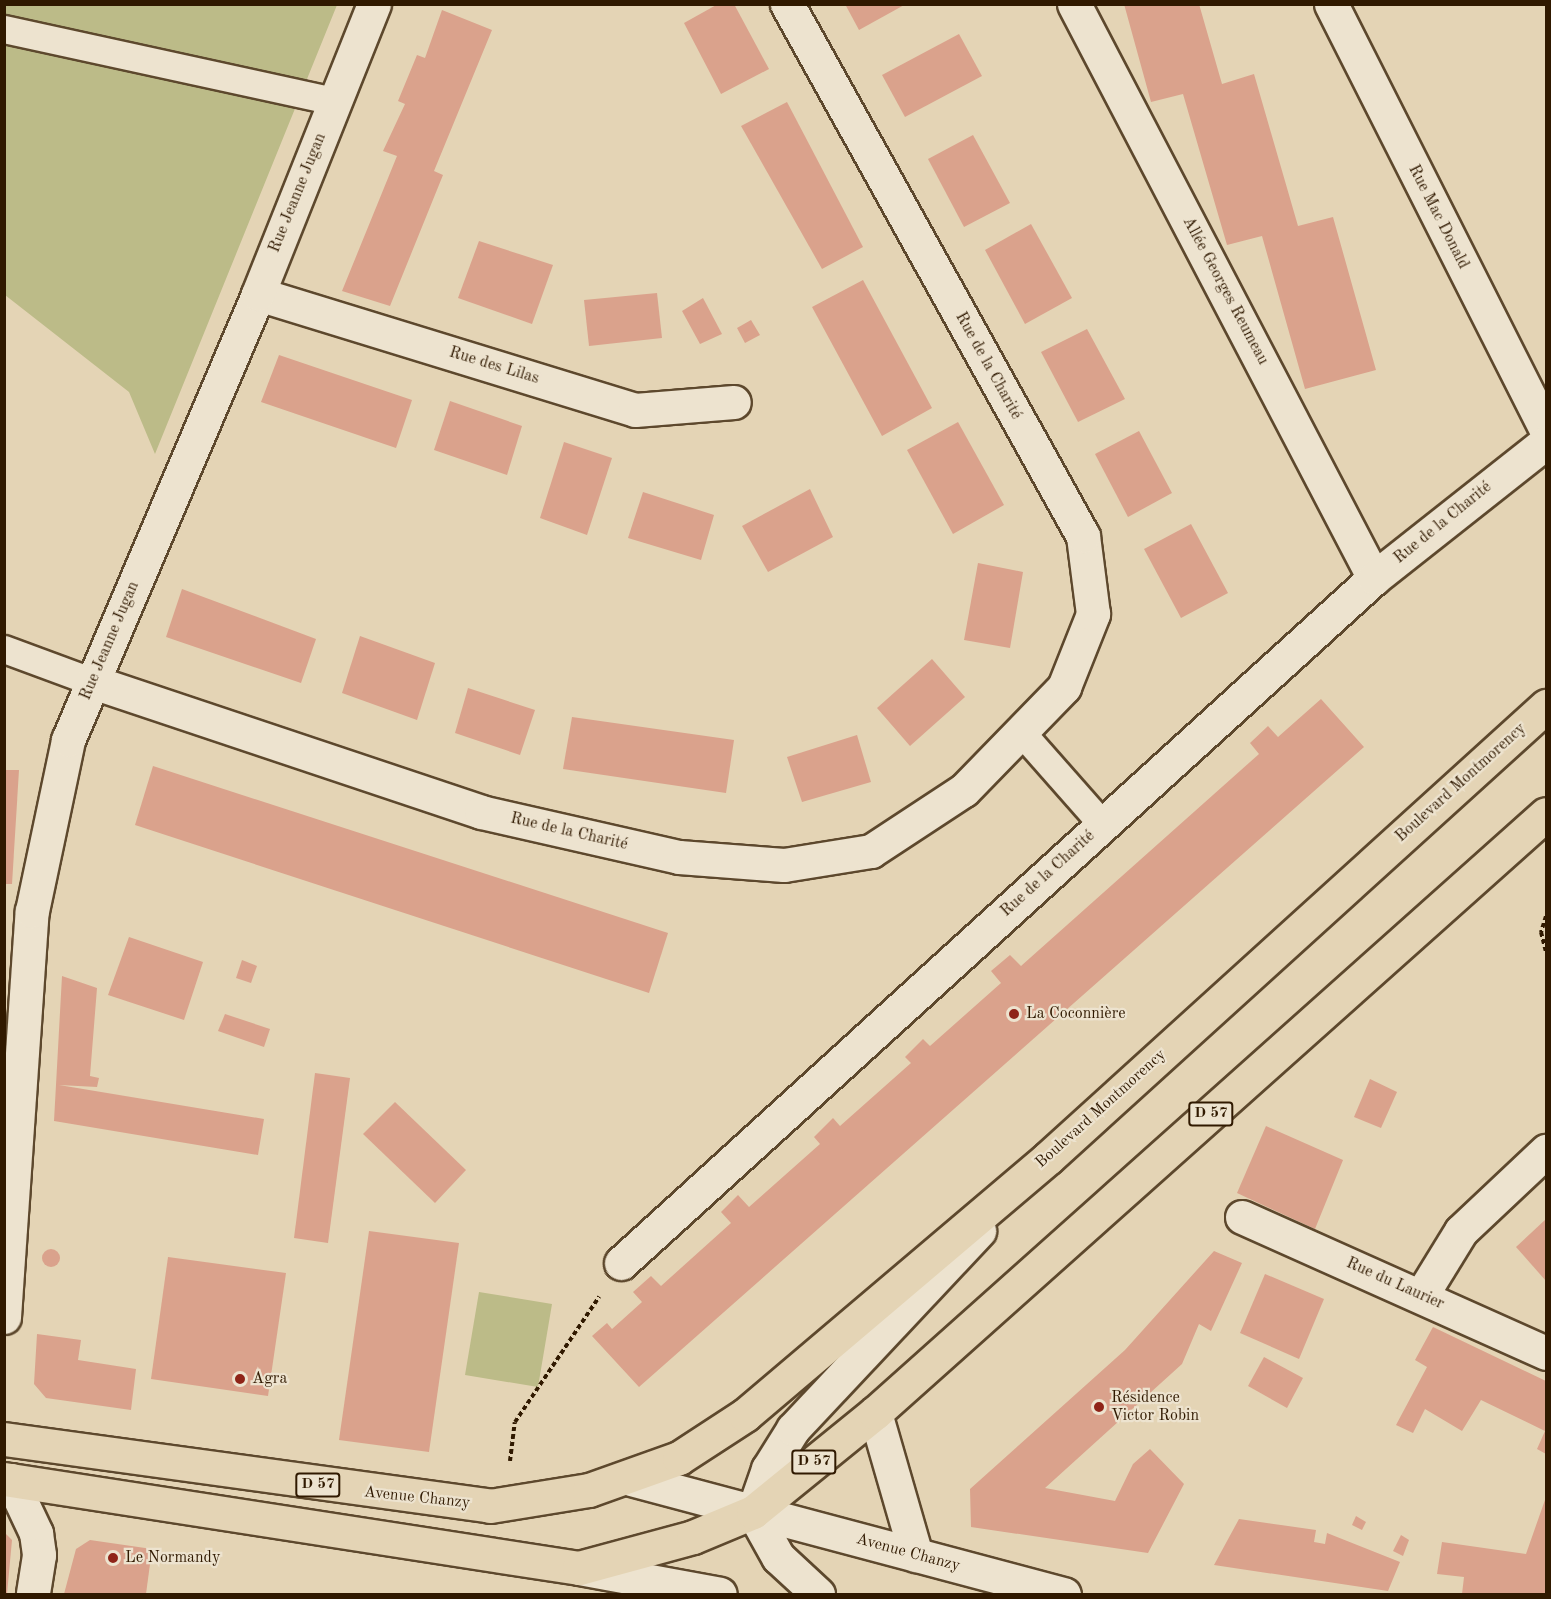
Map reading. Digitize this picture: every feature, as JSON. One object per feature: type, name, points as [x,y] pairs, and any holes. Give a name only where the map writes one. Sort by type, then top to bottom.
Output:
[{"type":"main road","name":"Boulevard Montmorency","points":[[630,1479],[679,1458],[745,1415],[1048,1158],[1546,706]]},
{"type":"main road","name":"D 57","points":[[8,1479],[579,1568],[693,1537],[753,1512],[875,1413],[1546,814]]},
{"type":"main road","name":"Avenue Chanzy","points":[[4,1439],[490,1506],[630,1479]]},
{"type":"street","name":"Rue Jeanne Jugan","points":[[4,1317],[11,1125],[32,911],[68,740],[258,294],[374,4]]},
{"type":"street","name":"Rue de la Charité","points":[[93,682],[481,812],[679,857],[784,865],[871,851],[964,790],[1064,687],[1093,614],[1083,536],[787,4]]},
{"type":"street","name":"Allée Georges Reumeau","points":[[1074,4],[1374,578]]},
{"type":"street","name":"Rue Mac Donald","points":[[1331,4],[1546,429]]},
{"type":"street","name":"Rue des Lilas","points":[[258,294],[635,410],[734,402]]},
{"type":"street","name":"Rue de la Charité","points":[[621,1263],[1374,578],[1546,442]]},
{"type":"street","points":[[1421,1296],[1461,1231],[1546,1151]]},
{"type":"street","points":[[818,1594],[778,1557],[753,1512],[768,1469],[793,1429],[1048,1158]]},
{"type":"street","name":"Rue du Laurier","points":[[1242,1217],[1546,1353]]},
{"type":"street","points":[[875,1413],[916,1555]]},
{"type":"street","points":[[8,1479],[36,1533],[39,1555],[33,1594]]},
{"type":"street","name":"Avenue Chanzy","points":[[630,1479],[1064,1594]]},
{"type":"street","points":[[579,1568],[628,1586],[720,1594]]},
{"type":"lane","points":[[4,29],[335,101]]},
{"type":"lane","points":[[4,648],[93,682]]},
{"type":"lane","name":"Rue de la Charité","points":[[1021,732],[1103,825]]},
{"type":"path","points":[[1546,916],[1541,932],[1546,952]]},
{"type":"path","points":[[509,1471],[515,1422],[621,1263]]},
{"type":"shaded area","points":[[4,5],[337,5],[155,454],[129,392],[5,295]]},
{"type":"shaded area","points":[[479,1292],[552,1304],[538,1387],[465,1375]]},
{"type":"building","points":[[718,4],[734,4],[769,69],[721,94],[684,23]]},
{"type":"building","points":[[845,4],[906,4],[859,30]]},
{"type":"building","points":[[1124,4],[1199,4],[1222,84],[1254,74],[1298,226],[1333,217],[1376,370],[1305,389],[1262,236],[1227,245],[1183,94],[1151,102]]},
{"type":"building","points":[[442,10],[492,30],[434,171],[443,175],[390,306],[342,291],[397,156],[383,151],[405,104],[398,101],[417,55],[425,58]]},
{"type":"building","points":[[959,34],[982,76],[905,117],[882,75]]},
{"type":"building","points":[[787,102],[863,247],[822,269],[741,126]]},
{"type":"building","points":[[973,135],[1010,203],[964,227],[928,159]]},
{"type":"building","points":[[1031,224],[1072,298],[1025,324],[985,250]]},
{"type":"building","points":[[479,241],[553,265],[532,324],[458,298]]},
{"type":"building","points":[[863,280],[932,408],[882,436],[812,307]]},
{"type":"building","points":[[657,293],[662,338],[589,346],[584,300]]},
{"type":"building","points":[[703,298],[722,334],[700,344],[682,311]]},
{"type":"building","points":[[751,320],[760,335],[745,343],[737,328]]},
{"type":"building","points":[[1087,329],[1125,399],[1078,422],[1041,352]]},
{"type":"building","points":[[279,355],[412,400],[396,448],[261,402]]},
{"type":"building","points":[[450,401],[522,426],[507,475],[434,450]]},
{"type":"building","points":[[958,422],[1004,505],[953,534],[907,450]]},
{"type":"building","points":[[1139,431],[1172,493],[1128,517],[1095,454]]},
{"type":"building","points":[[564,442],[612,458],[587,535],[540,518]]},
{"type":"building","points":[[810,489],[833,537],[768,572],[742,526]]},
{"type":"building","points":[[643,492],[714,515],[701,560],[628,538]]},
{"type":"building","points":[[1191,524],[1228,593],[1181,618],[1144,549]]},
{"type":"building","points":[[978,563],[1023,572],[1010,648],[964,640]]},
{"type":"building","points":[[182,589],[316,639],[301,683],[166,637]]},
{"type":"building","points":[[360,636],[435,663],[417,720],[342,693]]},
{"type":"building","points":[[932,659],[965,697],[910,746],[877,708]]},
{"type":"building","points":[[468,688],[535,710],[520,755],[455,733]]},
{"type":"building","name":"La Coconnière","points":[[1321,699],[1364,747],[639,1387],[592,1336],[607,1323],[612,1329],[642,1302],[633,1292],[651,1276],[661,1286],[731,1223],[721,1212],[738,1195],[749,1207],[820,1144],[814,1137],[833,1118],[840,1126],[911,1063],[905,1057],[923,1039],[930,1046],[1001,983],[991,971],[1010,955],[1021,966],[1259,754],[1250,743],[1268,726],[1278,737]]},
{"type":"building","points":[[572,717],[734,740],[726,793],[563,769]]},
{"type":"building","points":[[857,735],[871,782],[802,802],[787,757]]},
{"type":"building","points":[[153,766],[668,933],[649,993],[135,825]]},
{"type":"building","points":[[4,770],[19,770],[12,884],[4,884]]},
{"type":"building","points":[[129,937],[203,962],[184,1020],[108,995]]},
{"type":"building","points":[[242,960],[257,966],[251,983],[236,978]]},
{"type":"building","points":[[62,976],[97,988],[90,1076],[99,1078],[97,1087],[59,1085],[264,1119],[258,1155],[54,1121]]},
{"type":"building","points":[[225,1014],[270,1029],[264,1047],[218,1031]]},
{"type":"building","points":[[315,1073],[350,1078],[328,1243],[294,1238]]},
{"type":"building","points":[[1370,1079],[1397,1092],[1381,1128],[1354,1117]]},
{"type":"building","points":[[395,1102],[466,1170],[435,1203],[363,1134]]},
{"type":"building","points":[[1266,1126],[1343,1160],[1315,1229],[1237,1193]]},
{"type":"building","points":[[1546,1219],[1546,1281],[1516,1247]]},
{"type":"building","points":[[369,1231],[459,1243],[429,1452],[339,1440]]},
{"type":"building","points":[[51,1249],[57,1252],[60,1258],[57,1264],[51,1267],[45,1264],[42,1258],[45,1252]]},
{"type":"building","name":"Résidence Victor Robin","points":[[1214,1251],[1242,1263],[1211,1331],[1199,1324],[1182,1364],[1045,1488],[1115,1501],[1133,1464],[1150,1449],[1184,1484],[1148,1553],[971,1527],[970,1489],[1125,1350]]},
{"type":"building","points":[[168,1257],[286,1273],[268,1396],[151,1379]]},
{"type":"building","points":[[1265,1274],[1324,1299],[1299,1359],[1240,1333]]},
{"type":"building","points":[[1433,1327],[1546,1381],[1546,1454],[1537,1449],[1545,1431],[1481,1400],[1462,1431],[1425,1409],[1413,1433],[1396,1425],[1427,1367],[1415,1360]]},
{"type":"building","points":[[37,1334],[81,1340],[78,1360],[136,1369],[131,1410],[46,1398],[34,1384]]},
{"type":"building","points":[[1264,1357],[1303,1378],[1287,1408],[1248,1386]]},
{"type":"building","points":[[1546,1497],[1546,1594],[1462,1594],[1464,1577],[1437,1574],[1442,1542],[1526,1554]]},
{"type":"building","points":[[1356,1516],[1366,1522],[1362,1530],[1352,1525]]},
{"type":"building","points":[[1239,1519],[1316,1530],[1314,1542],[1325,1544],[1327,1533],[1400,1562],[1388,1591],[1214,1565]]},
{"type":"building","points":[[4,1532],[12,1540],[7,1594],[4,1594]]},
{"type":"building","points":[[1401,1535],[1409,1540],[1403,1556],[1393,1551]]},
{"type":"building","points":[[90,1540],[152,1549],[146,1594],[64,1594],[76,1549]]},
{"type":"place","name":"La Coconnière","points":[[1014,1014]]},
{"type":"place","name":"Agra","points":[[240,1379]]},
{"type":"place","name":"Résidence Victor Robin","points":[[1099,1407]]},
{"type":"place","name":"Le Normandy","points":[[113,1558]]}]
